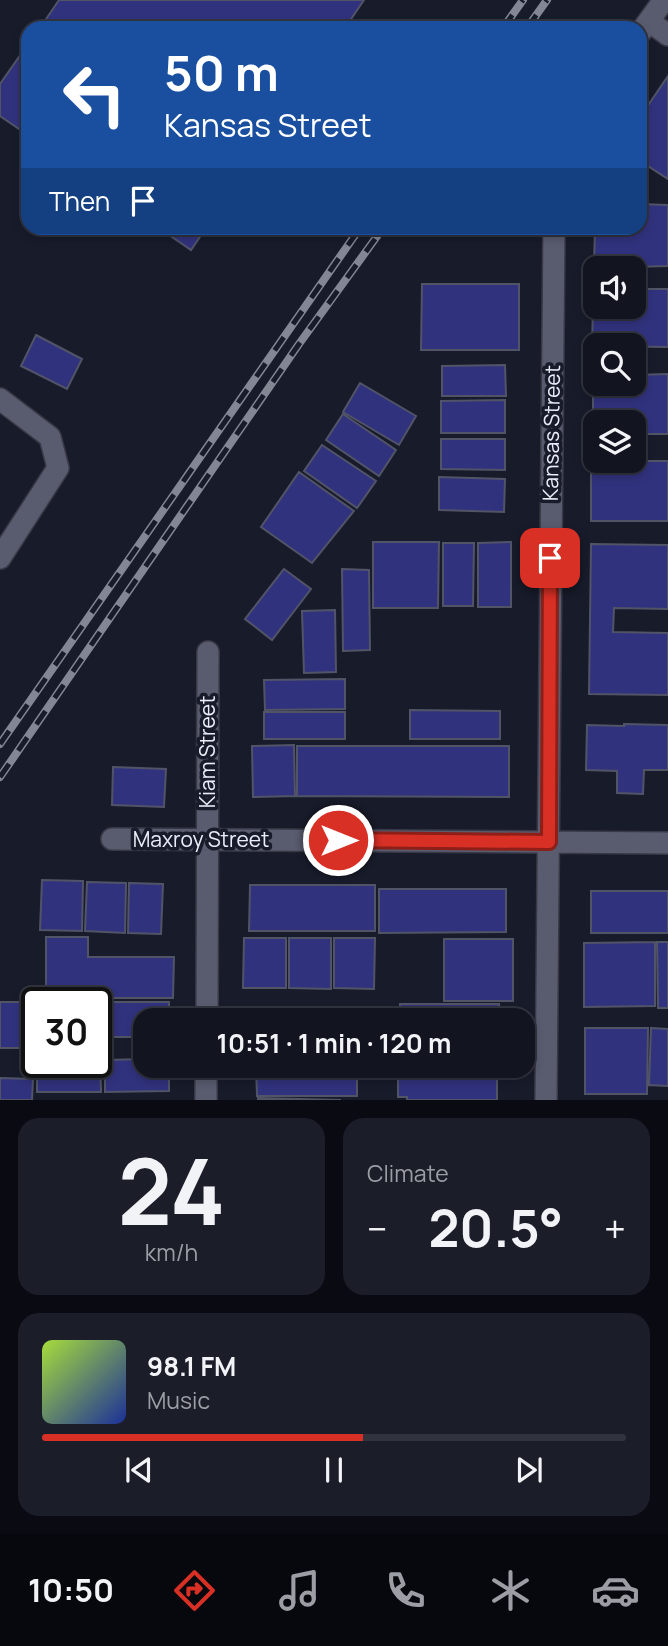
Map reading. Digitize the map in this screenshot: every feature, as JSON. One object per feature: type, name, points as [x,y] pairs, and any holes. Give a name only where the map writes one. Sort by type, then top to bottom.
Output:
[{"type":"street","points":[[647,24],[664,0]]},
{"type":"street","points":[[647,28],[668,35]]},
{"type":"street","name":"Kansas Street","points":[[546,1100],[554,235]]},
{"type":"street","points":[[0,558],[58,468],[50,437],[3,407]]},
{"type":"street","name":"Kiam Street","points":[[207,1008],[208,652]]},
{"type":"street","name":"Maxroy Street","points":[[112,839],[668,843]]},
{"type":"street","points":[[206,1078],[206,1100]]},
{"type":"building","points":[[59,0],[364,0],[350,21],[45,21]]},
{"type":"building","points":[[21,54],[21,130],[0,116],[0,84]]},
{"type":"building","points":[[668,76],[668,179],[647,166],[647,107]]},
{"type":"building","points":[[647,204],[668,205],[668,266],[646,267],[646,256],[594,256],[595,235],[647,235]]},
{"type":"building","points":[[169,235],[201,235],[191,250]]},
{"type":"building","points":[[422,284],[519,284],[519,350],[421,350]]},
{"type":"building","points":[[646,289],[668,289],[668,347],[646,347],[646,333],[592,333],[593,319],[646,319]]},
{"type":"building","points":[[36,335],[82,359],[67,389],[21,366]]},
{"type":"building","points":[[505,365],[506,396],[442,396],[442,366]]},
{"type":"building","points":[[668,374],[668,434],[646,434],[646,410],[593,410],[593,396],[646,396],[646,375]]},
{"type":"building","points":[[360,383],[416,416],[399,445],[343,412]]},
{"type":"building","points":[[505,400],[505,433],[441,433],[441,401]]},
{"type":"building","points":[[343,414],[396,450],[379,476],[326,440]]},
{"type":"building","points":[[441,439],[505,439],[505,470],[441,469]]},
{"type":"building","points":[[322,445],[376,481],[357,508],[304,471]]},
{"type":"building","points":[[646,461],[668,461],[668,521],[591,521],[591,473],[646,473]]},
{"type":"building","points":[[299,472],[354,511],[312,563],[261,527]]},
{"type":"building","points":[[439,477],[505,479],[504,512],[439,510]]},
{"type":"building","points":[[373,542],[439,542],[438,608],[373,608]]},
{"type":"building","points":[[511,542],[511,607],[478,607],[478,543]]},
{"type":"building","points":[[443,543],[474,543],[473,606],[443,606]]},
{"type":"building","points":[[591,544],[668,545],[668,609],[614,608],[613,632],[668,633],[668,695],[589,694]]},
{"type":"building","points":[[284,569],[311,589],[272,640],[245,619]]},
{"type":"building","points":[[342,569],[369,570],[370,650],[343,651]]},
{"type":"building","points":[[335,610],[336,672],[304,673],[302,611]]},
{"type":"building","points":[[345,679],[345,709],[265,710],[264,680]]},
{"type":"building","points":[[410,710],[500,711],[500,739],[410,739]]},
{"type":"building","points":[[264,712],[345,712],[345,739],[264,739]]},
{"type":"building","points":[[587,725],[668,725],[668,770],[644,770],[643,794],[617,793],[617,771],[586,770]]},
{"type":"building","points":[[294,745],[295,796],[253,797],[252,746]]},
{"type":"building","points":[[297,746],[509,746],[509,797],[297,796]]},
{"type":"building","points":[[113,767],[166,769],[164,807],[112,805]]},
{"type":"building","points":[[42,880],[83,881],[82,931],[40,930]]},
{"type":"building","points":[[87,882],[126,883],[125,933],[85,931]]},
{"type":"building","points":[[129,883],[163,884],[161,934],[128,933]]},
{"type":"building","points":[[250,885],[375,885],[375,931],[249,931]]},
{"type":"building","points":[[379,889],[506,889],[506,932],[379,933]]},
{"type":"building","points":[[591,891],[668,891],[668,933],[591,933]]},
{"type":"building","points":[[46,937],[88,937],[88,957],[174,957],[173,998],[112,998],[112,987],[46,987]]},
{"type":"building","points":[[244,938],[286,938],[286,988],[243,988]]},
{"type":"building","points":[[289,938],[331,938],[331,989],[289,988]]},
{"type":"building","points":[[334,938],[375,938],[374,989],[334,988]]},
{"type":"building","points":[[444,939],[513,939],[513,1001],[444,1001]]},
{"type":"building","points":[[655,942],[655,1006],[584,1007],[584,943]]},
{"type":"building","points":[[657,942],[668,942],[668,1008],[658,1008]]},
{"type":"building","points":[[0,1002],[21,1002],[21,1048],[0,1048]]},
{"type":"building","points":[[112,1002],[169,1002],[169,1008],[133,1008],[133,1037],[112,1037]]},
{"type":"building","points":[[400,1004],[499,1004],[499,1008],[400,1008]]},
{"type":"building","points":[[585,1028],[648,1028],[647,1094],[585,1094]]},
{"type":"building","points":[[651,1028],[668,1029],[668,1086],[649,1085]]},
{"type":"building","points":[[133,1059],[133,1078],[169,1078],[169,1091],[105,1092],[105,1078],[112,1078],[112,1060]]},
{"type":"building","points":[[0,1078],[33,1079],[32,1100],[0,1100]]},
{"type":"building","points":[[37,1078],[101,1078],[101,1092],[37,1092]]},
{"type":"building","points":[[256,1078],[357,1078],[357,1096],[257,1096]]},
{"type":"building","points":[[398,1078],[497,1078],[497,1100],[407,1100],[407,1097],[398,1097]]},
{"type":"building","points":[[258,1098],[341,1100],[258,1100]]},
{"type":"railway","points":[[508,21],[523,0]]},
{"type":"railway","points":[[532,21],[547,0]]},
{"type":"railway","points":[[0,744],[355,235]]},
{"type":"railway","points":[[0,777],[299,344],[378,235]]},
{"type":"route","points":[[338,840],[549,842],[550,558]]}]
